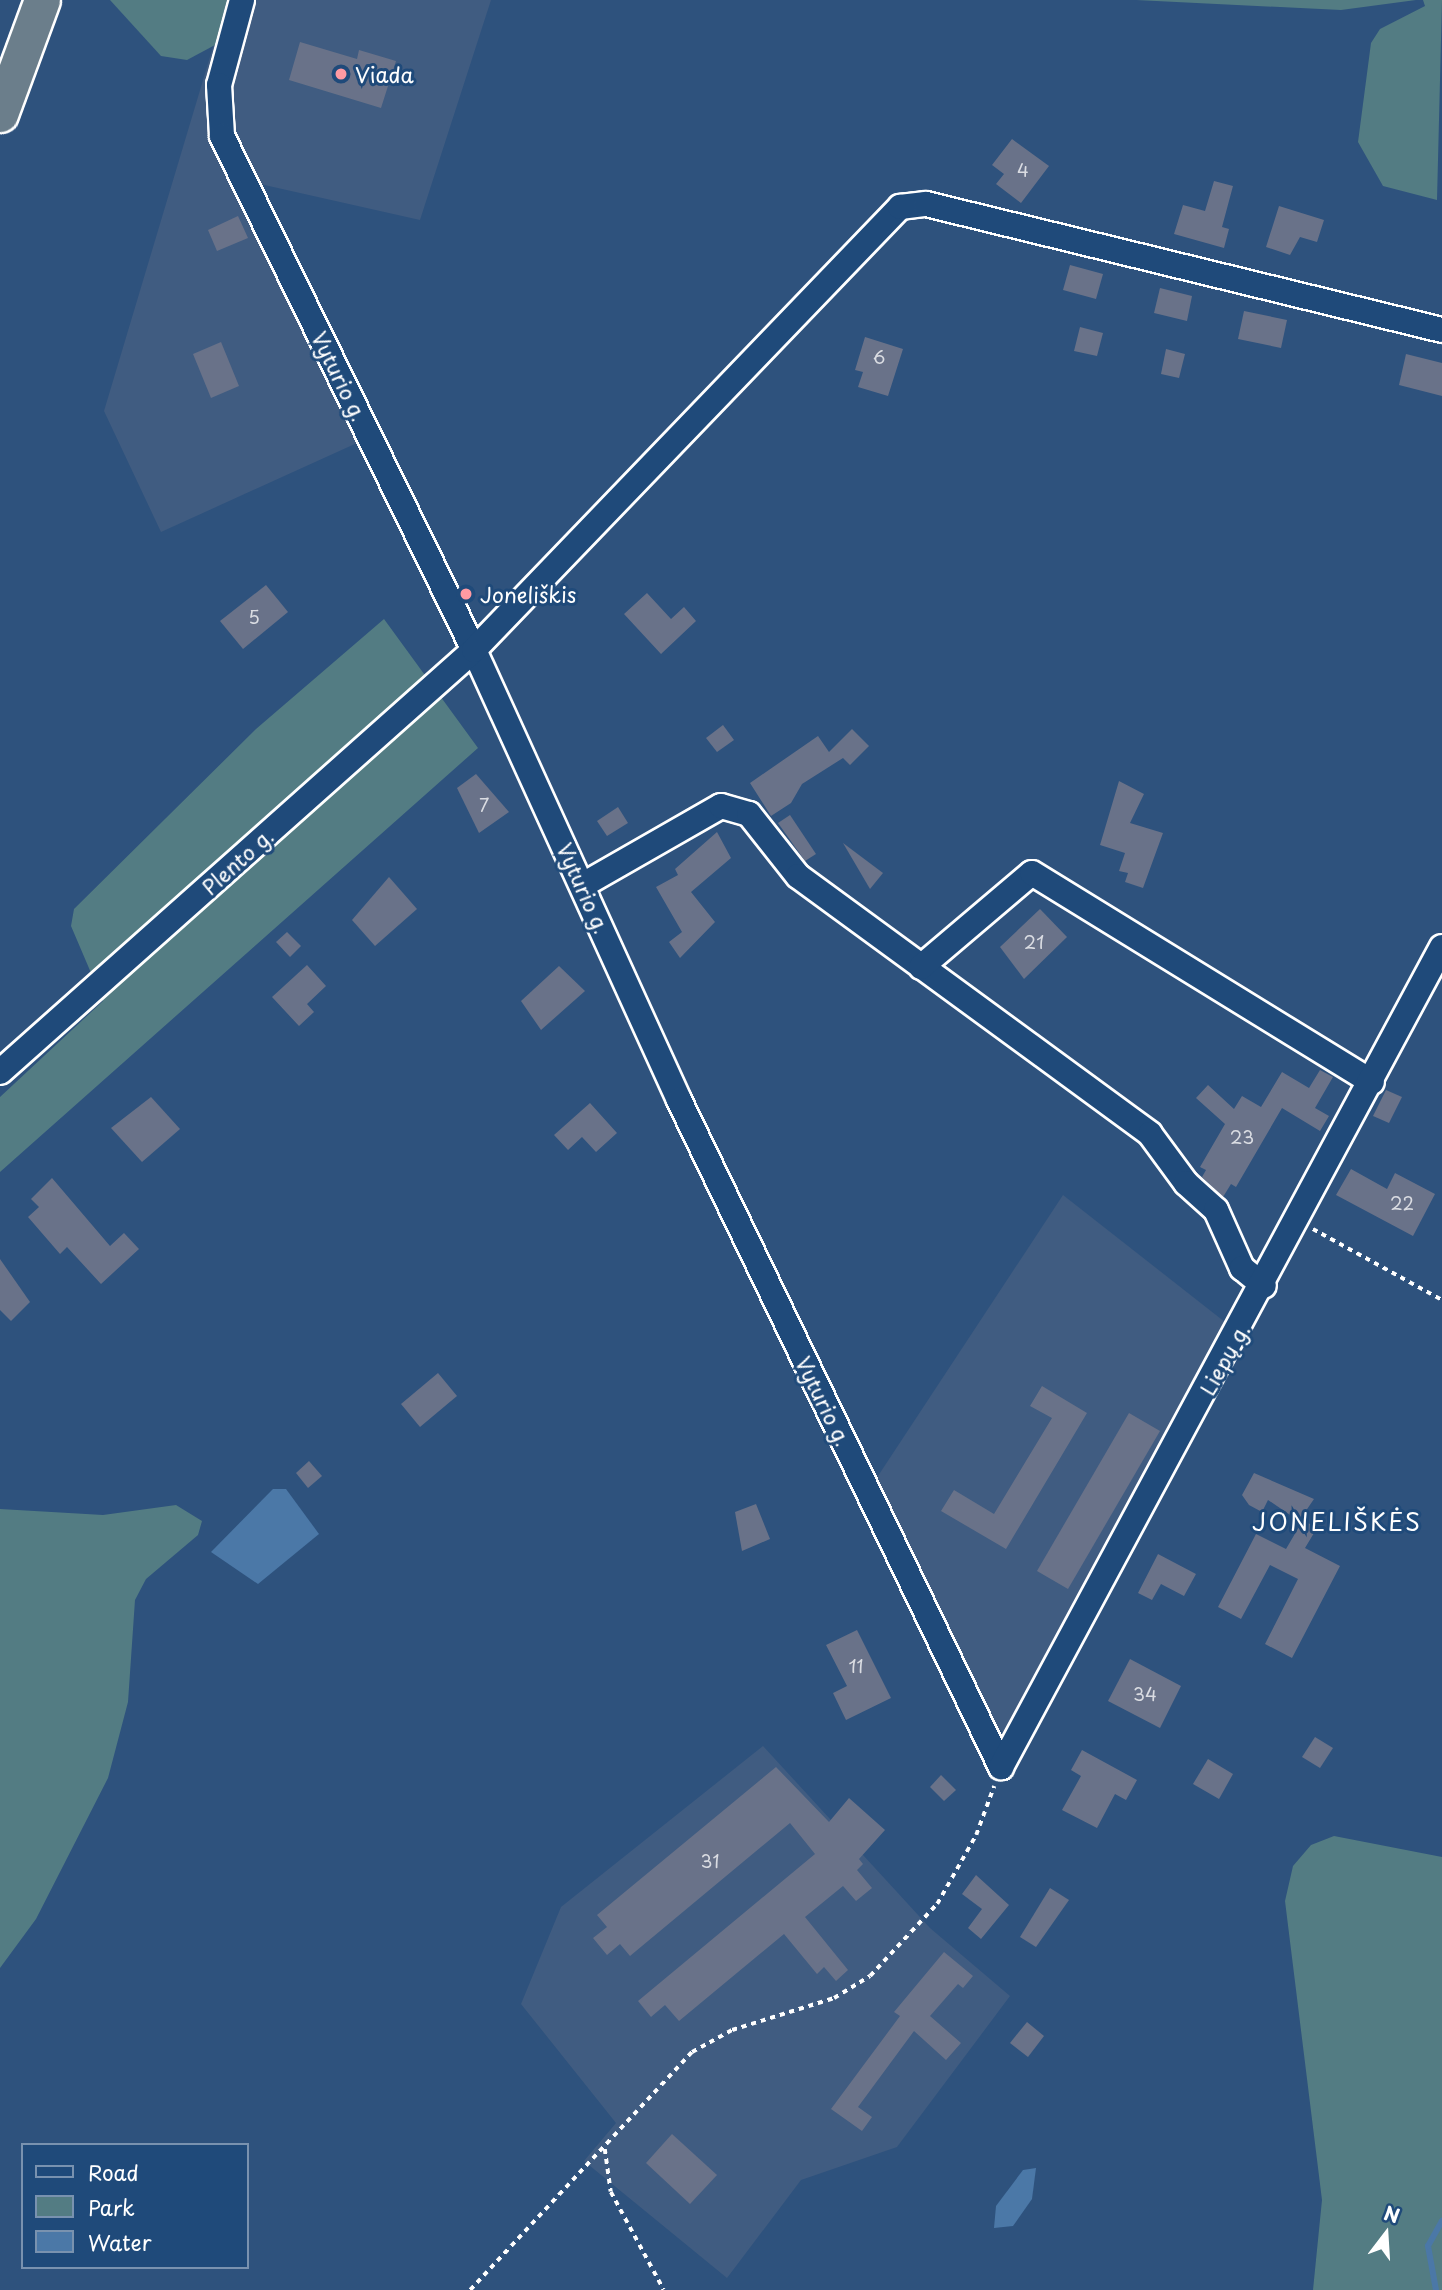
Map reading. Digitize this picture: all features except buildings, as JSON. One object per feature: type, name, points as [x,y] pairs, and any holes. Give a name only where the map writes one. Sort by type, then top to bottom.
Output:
[{"type":"highway","points":[[0,114],[42,0]]},
{"type":"street","name":"Vyturio g.","points":[[242,0],[219,86],[222,136],[474,650],[679,1100],[1001,1767]]},
{"type":"street","name":"Plento g.","points":[[0,1072],[474,650],[900,207],[926,204],[1442,330]]},
{"type":"street","points":[[583,885],[721,806],[735,807],[748,814],[781,862],[1150,1134],[1186,1183],[1216,1210],[1242,1268],[1264,1286]]},
{"type":"street","points":[[921,967],[1020,877],[1032,873],[1372,1082]]},
{"type":"street","name":"Liepų g.","points":[[1001,1767],[1299,1222],[1442,947]]},
{"type":"path","points":[[1299,1222],[1442,1300]]},
{"type":"path","points":[[470,2290],[692,2052],[732,2030],[834,1998],[870,1976],[937,1904],[976,1835],[1001,1767]]},
{"type":"path","points":[[606,2147],[611,2192],[664,2290]]},
{"type":"shaded area","points":[[227,0],[491,0],[420,220],[260,184],[379,433],[161,532],[104,411]]},
{"type":"shaded area","points":[[1063,1195],[1230,1326],[1006,1733],[992,1726],[876,1479]]},
{"type":"shaded area","points":[[763,1746],[930,1928],[1010,1996],[897,2147],[801,2180],[727,2278],[584,2161],[616,2123],[521,2004],[561,1907]]},
{"type":"green space","points":[[110,0],[227,0],[215,45],[187,60],[161,56]]},
{"type":"green space","points":[[1136,0],[1416,0],[1341,10]]},
{"type":"green space","points":[[1423,0],[1442,0],[1437,200],[1383,186],[1358,142],[1371,43],[1380,29],[1425,6]]},
{"type":"green space","points":[[384,619],[478,748],[0,1172],[0,1097],[103,1001],[71,926],[74,909],[256,729]]},
{"type":"green space","points":[[176,1505],[202,1521],[198,1535],[146,1579],[135,1600],[128,1702],[108,1778],[36,1919],[0,1968],[0,1509],[103,1515]]},
{"type":"green space","points":[[1334,1836],[1442,1857],[1442,2290],[1313,2290],[1322,2200],[1285,1901],[1293,1866],[1311,1845]]},
{"type":"water","points":[[273,1489],[286,1489],[319,1534],[258,1584],[211,1552]]},
{"type":"water","points":[[1036,2168],[1032,2199],[1013,2226],[994,2228],[996,2206],[1023,2170]]},
{"type":"waterway","points":[[1436,2290],[1428,2246],[1442,2221]]},
{"type":"place","name":"Viada","points":[[341,74]]},
{"type":"place","name":"Joneliškis","points":[[466,594]]},
{"type":"district","name":"JONELIŠKĖS","points":[[1337,1522]]}]
